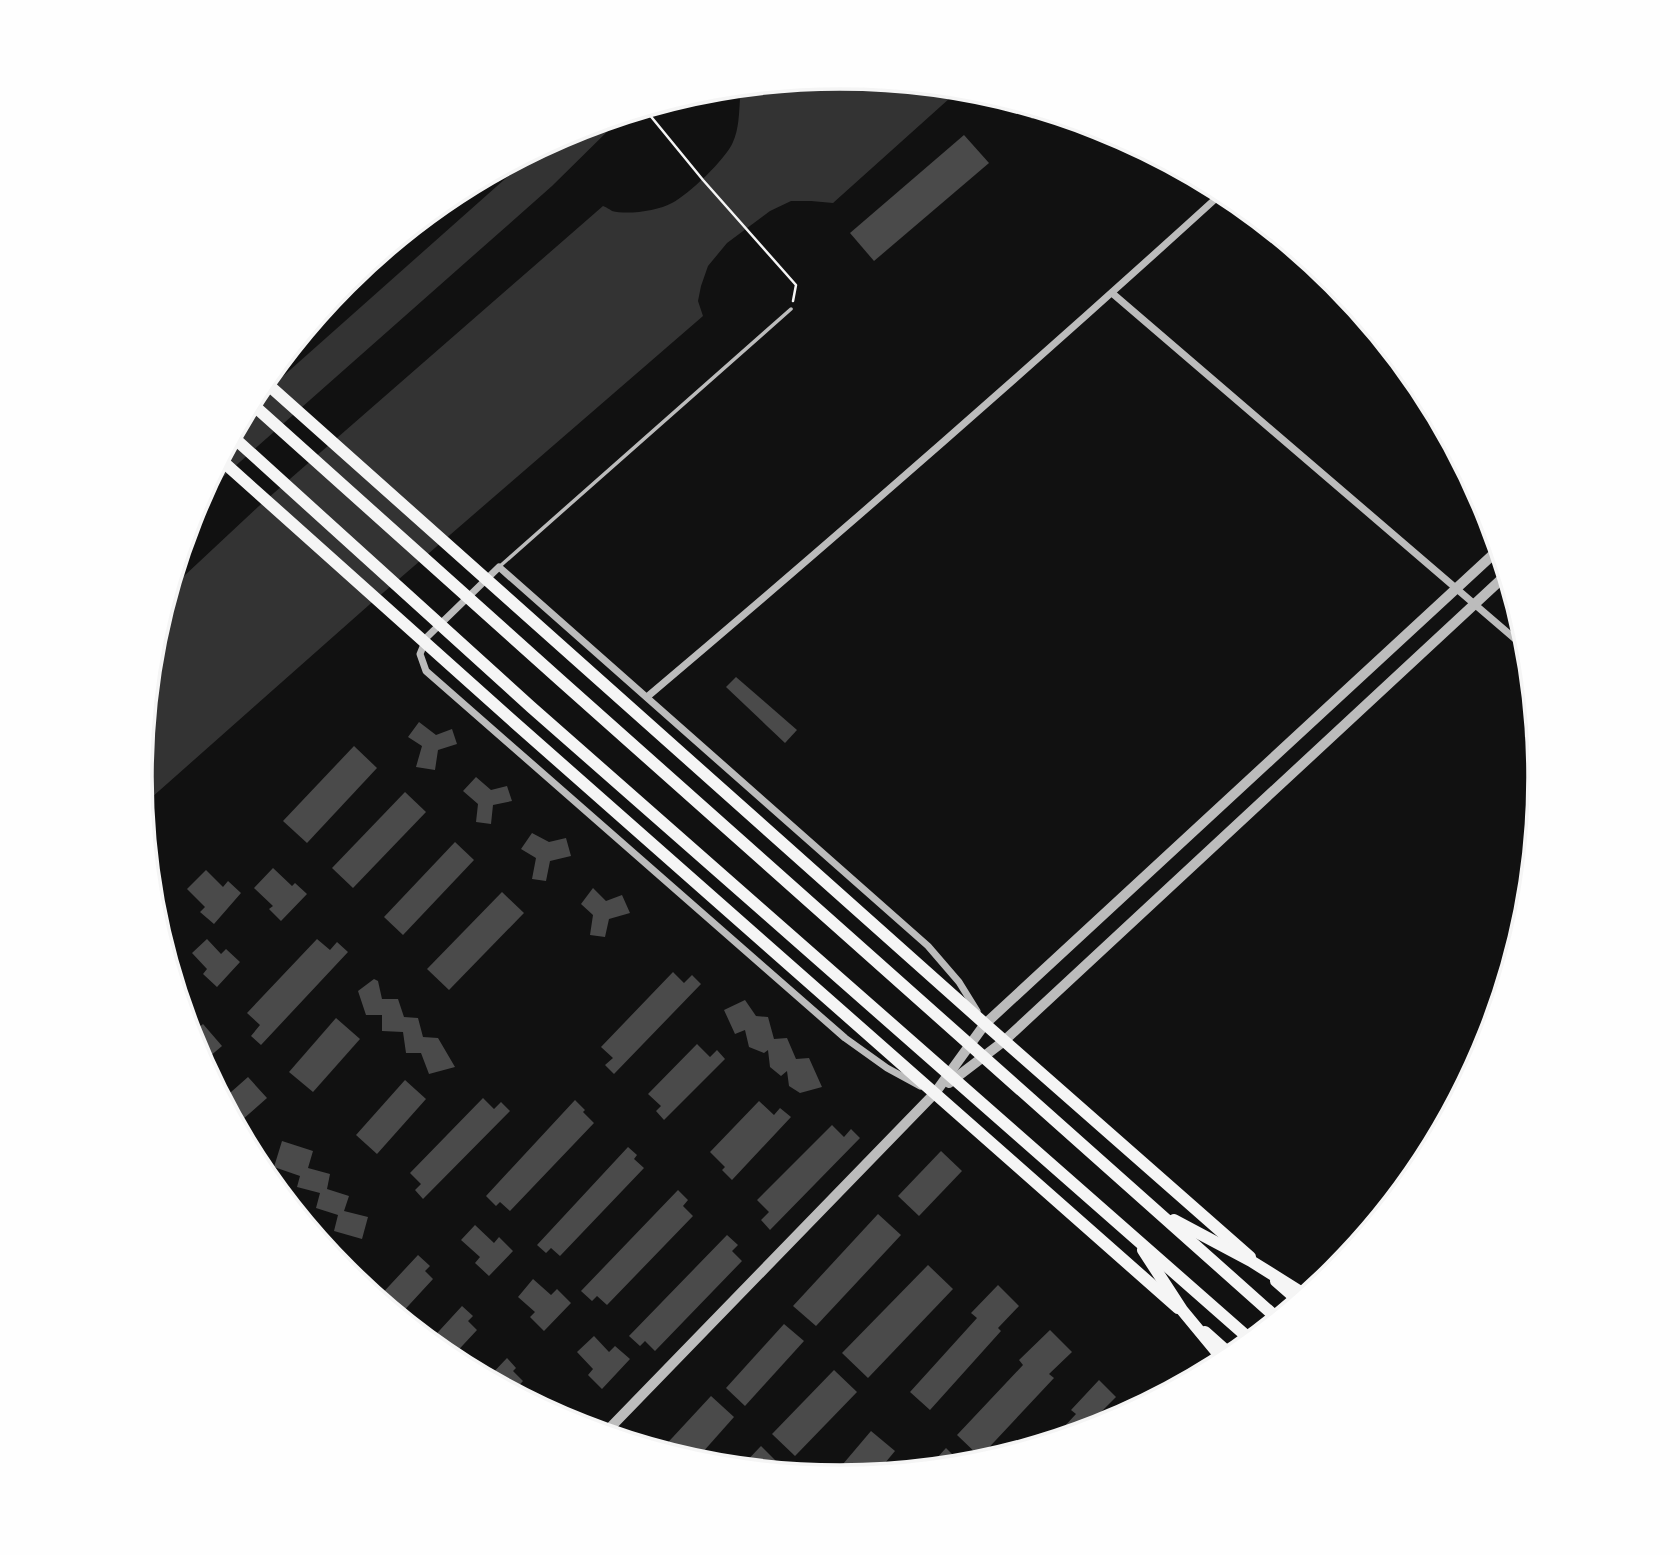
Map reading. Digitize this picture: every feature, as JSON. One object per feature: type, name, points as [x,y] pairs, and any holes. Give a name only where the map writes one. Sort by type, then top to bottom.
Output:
[{"type":"main road","points":[[273,389],[1293,1296]]},
{"type":"main road","points":[[259,410],[1272,1313]]},
{"type":"main road","points":[[239,442],[531,707],[1244,1334]]},
{"type":"main road","points":[[227,465],[1224,1349]]},
{"type":"main road","points":[[1157,1211],[1251,1261],[1299,1291]]},
{"type":"main road","points":[[1133,1236],[1182,1310],[1217,1353]]},
{"type":"street","points":[[647,697],[771,592],[1214,200]]},
{"type":"street","points":[[1112,293],[1514,638]]},
{"type":"street","points":[[612,1426],[935,1093],[985,1024],[1492,556]]},
{"type":"street","points":[[935,1093],[887,1068],[845,1038],[426,671],[420,654],[427,637],[499,567],[928,946],[959,982],[985,1024]]},
{"type":"street","points":[[935,1093],[1004,1041],[1500,581]]},
{"type":"lane","points":[[499,567],[791,309]]},
{"type":"path","points":[[651,116],[796,285],[791,309]]},
{"type":"shaded area","points":[[840,89],[950,98],[833,203],[791,201],[770,211],[727,243],[708,266],[701,286],[698,301],[703,316],[152,797],[153,732],[158,688],[165,643],[181,579],[259,506],[603,206],[618,212],[651,210],[672,203],[696,185],[729,149],[735,137],[738,97],[750,95]]},
{"type":"shaded area","points":[[609,130],[552,186],[220,480],[244,433],[281,378],[512,173]]},
{"type":"building","points":[[964,135],[989,163],[874,261],[850,233]]},
{"type":"building","points":[[736,677],[797,730],[785,743],[726,687]]},
{"type":"building","points":[[419,722],[436,735],[452,729],[457,744],[438,750],[435,770],[416,767],[422,746],[408,737]]},
{"type":"building","points":[[354,746],[377,768],[307,843],[283,821]]},
{"type":"building","points":[[476,777],[491,790],[507,786],[512,801],[493,805],[491,824],[476,822],[478,804],[463,791]]},
{"type":"building","points":[[405,792],[426,812],[353,888],[332,868]]},
{"type":"building","points":[[532,833],[549,842],[566,838],[571,856],[550,861],[546,881],[532,879],[536,858],[521,849]]},
{"type":"building","points":[[455,842],[474,860],[403,935],[384,917]]},
{"type":"building","points":[[273,868],[292,886],[295,883],[307,894],[281,921],[269,909],[273,906],[254,888]]},
{"type":"building","points":[[206,870],[223,887],[228,881],[241,893],[214,924],[200,912],[205,907],[187,889]]},
{"type":"building","points":[[593,888],[606,901],[622,895],[630,913],[609,919],[605,937],[590,935],[593,915],[581,904]]},
{"type":"building","points":[[502,892],[524,913],[449,990],[427,969]]},
{"type":"building","points":[[207,939],[221,954],[226,949],[240,962],[217,987],[203,974],[207,969],[192,953]]},
{"type":"building","points":[[317,939],[330,950],[337,942],[348,952],[261,1045],[251,1036],[260,1025],[247,1013]]},
{"type":"building","points":[[673,972],[684,983],[692,975],[701,984],[614,1074],[605,1065],[613,1058],[601,1047]]},
{"type":"building","points":[[374,979],[378,981],[382,999],[398,999],[404,1017],[418,1018],[423,1037],[438,1038],[455,1067],[429,1074],[421,1053],[406,1053],[403,1032],[382,1031],[382,1015],[366,1015],[358,991]]},
{"type":"building","points":[[745,1000],[756,1016],[768,1017],[774,1039],[787,1038],[796,1059],[809,1058],[822,1087],[800,1093],[789,1086],[787,1071],[781,1076],[770,1067],[768,1050],[764,1053],[749,1047],[745,1030],[735,1034],[724,1010]]},
{"type":"building","points":[[336,1018],[360,1039],[313,1092],[289,1072]]},
{"type":"building","points":[[203,1024],[222,1046],[211,1056],[204,1041],[199,1028]]},
{"type":"building","points":[[697,1044],[710,1057],[717,1050],[725,1059],[664,1120],[656,1111],[661,1106],[648,1094]]},
{"type":"building","points":[[248,1077],[267,1098],[243,1119],[229,1094]]},
{"type":"building","points":[[405,1080],[426,1099],[377,1154],[356,1135]]},
{"type":"building","points":[[483,1098],[494,1109],[501,1102],[510,1111],[423,1199],[415,1190],[421,1184],[410,1173]]},
{"type":"building","points":[[575,1100],[594,1123],[510,1211],[500,1202],[496,1206],[486,1196]]},
{"type":"building","points":[[759,1101],[774,1115],[780,1108],[791,1117],[732,1180],[722,1170],[725,1167],[710,1152]]},
{"type":"building","points":[[832,1125],[844,1137],[851,1129],[860,1138],[770,1230],[761,1220],[769,1212],[757,1200]]},
{"type":"building","points":[[282,1141],[313,1151],[308,1168],[330,1174],[327,1189],[349,1196],[344,1211],[368,1217],[362,1239],[334,1231],[338,1215],[316,1208],[320,1193],[297,1187],[300,1176],[274,1167]]},
{"type":"building","points":[[628,1147],[637,1155],[634,1159],[644,1168],[560,1256],[551,1248],[546,1253],[537,1245]]},
{"type":"building","points":[[941,1151],[962,1171],[919,1216],[898,1196]]},
{"type":"building","points":[[678,1190],[688,1200],[683,1206],[693,1216],[607,1305],[597,1296],[592,1301],[581,1291]]},
{"type":"building","points":[[878,1214],[901,1235],[816,1326],[793,1306]]},
{"type":"building","points":[[475,1225],[494,1243],[499,1237],[513,1251],[489,1276],[475,1263],[480,1257],[461,1240]]},
{"type":"building","points":[[727,1235],[738,1245],[732,1251],[742,1261],[655,1351],[645,1341],[640,1346],[629,1336]]},
{"type":"building","points":[[418,1255],[430,1266],[425,1271],[433,1279],[404,1310],[383,1292]]},
{"type":"building","points":[[928,1265],[953,1289],[868,1378],[842,1353]]},
{"type":"building","points":[[533,1279],[551,1295],[557,1289],[571,1303],[544,1331],[530,1317],[535,1312],[518,1297]]},
{"type":"building","points":[[998,1285],[1019,1306],[998,1328],[1001,1331],[930,1410],[910,1392],[977,1318],[971,1313]]},
{"type":"building","points":[[462,1306],[473,1316],[468,1321],[477,1330],[458,1350],[436,1334]]},
{"type":"building","points":[[784,1324],[804,1341],[745,1406],[726,1388]]},
{"type":"building","points":[[1050,1330],[1072,1352],[1049,1374],[1054,1378],[987,1450],[975,1453],[957,1435],[1023,1365],[1019,1360]]},
{"type":"building","points":[[594,1336],[609,1352],[615,1346],[630,1359],[602,1389],[588,1375],[593,1369],[577,1352]]},
{"type":"building","points":[[507,1358],[516,1368],[513,1371],[523,1381],[519,1386],[493,1372]]},
{"type":"building","points":[[834,1370],[857,1392],[795,1456],[772,1434]]},
{"type":"building","points":[[1099,1380],[1116,1397],[1098,1415],[1063,1428],[1076,1414],[1071,1410]]},
{"type":"building","points":[[711,1396],[734,1417],[703,1452],[667,1443]]},
{"type":"building","points":[[871,1431],[895,1451],[884,1464],[841,1466]]},
{"type":"building","points":[[761,1446],[777,1462],[750,1460]]},
{"type":"building","points":[[946,1448],[954,1456],[936,1459]]}]
